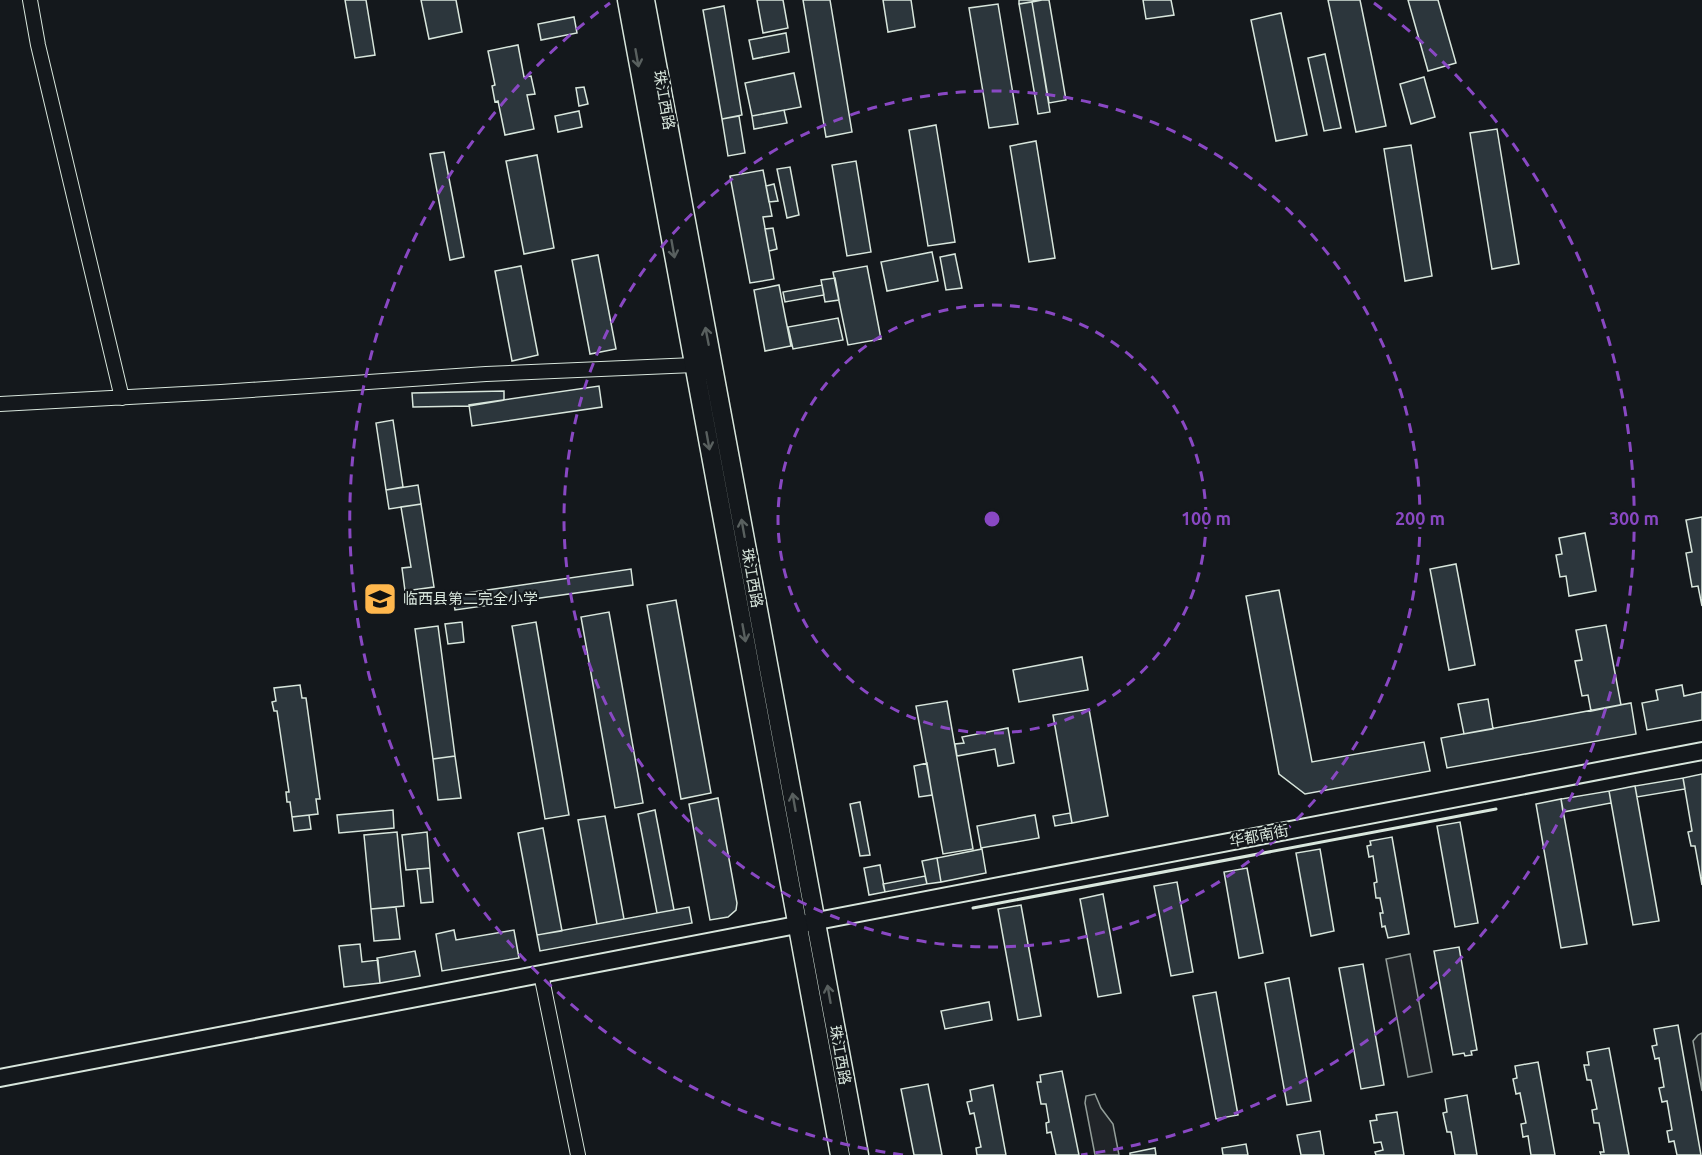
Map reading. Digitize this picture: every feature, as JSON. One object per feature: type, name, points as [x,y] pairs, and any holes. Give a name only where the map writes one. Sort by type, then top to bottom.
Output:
[{"type":"main road","name":"珠江西路","points":[[627,0],[694,365],[806,923],[859,1155]]},
{"type":"main road","name":"珠江西路","points":[[645,0],[806,923],[840,1155]]},
{"type":"street","points":[[30,0],[122,398]]},
{"type":"street","points":[[0,404],[486,374],[694,365]]},
{"type":"street","name":"华都南街","points":[[0,1078],[1702,751]]},
{"type":"street","points":[[541,974],[578,1155]]},
{"type":"shaded area","points":[[1410,954],[1432,1072],[1408,1077],[1386,959]]},
{"type":"shaded area","points":[[1702,1033],[1702,1091],[1693,1041]]},
{"type":"shaded area","points":[[1095,1094],[1101,1108],[1113,1124],[1119,1155],[1095,1155],[1085,1103],[1086,1096]]},
{"type":"building","points":[[345,0],[366,0],[375,55],[355,58]]},
{"type":"building","points":[[421,0],[456,0],[462,32],[429,39]]},
{"type":"building","points":[[757,0],[783,0],[788,28],[763,33]]},
{"type":"building","points":[[803,0],[830,0],[852,132],[826,137]]},
{"type":"building","points":[[883,0],[911,0],[915,27],[888,32]]},
{"type":"building","points":[[1019,0],[1042,0],[1019,4]]},
{"type":"building","points":[[1049,0],[1066,100],[1049,103],[1032,2]]},
{"type":"building","points":[[1143,0],[1171,0],[1174,15],[1146,19]]},
{"type":"building","points":[[1328,0],[1360,0],[1386,126],[1356,132]]},
{"type":"building","points":[[1408,0],[1438,0],[1456,63],[1428,71]]},
{"type":"building","points":[[1032,2],[1050,112],[1038,114],[1019,4]]},
{"type":"building","points":[[998,4],[1018,124],[989,128],[969,8]]},
{"type":"building","points":[[724,6],[742,115],[722,119],[703,10]]},
{"type":"building","points":[[1281,13],[1307,135],[1276,141],[1251,20]]},
{"type":"building","points":[[574,17],[577,33],[541,40],[538,24]]},
{"type":"building","points":[[786,33],[789,52],[753,59],[749,40]]},
{"type":"building","points":[[518,45],[524,77],[531,76],[535,94],[527,95],[534,129],[505,135],[498,101],[495,102],[492,86],[495,85],[488,51]]},
{"type":"building","points":[[1325,54],[1341,128],[1324,131],[1308,58]]},
{"type":"building","points":[[794,73],[801,107],[752,116],[745,83]]},
{"type":"building","points":[[1424,77],[1435,117],[1411,124],[1400,84]]},
{"type":"building","points":[[584,87],[588,104],[579,106],[576,88]]},
{"type":"building","points":[[784,110],[787,123],[754,129],[752,116]]},
{"type":"building","points":[[579,111],[582,127],[558,132],[555,116]]},
{"type":"building","points":[[739,116],[745,153],[728,156],[722,119]]},
{"type":"building","points":[[936,125],[955,242],[928,246],[909,130]]},
{"type":"building","points":[[1497,129],[1519,264],[1492,269],[1470,133]]},
{"type":"building","points":[[1036,141],[1055,258],[1029,262],[1010,146]]},
{"type":"building","points":[[1411,145],[1432,276],[1405,281],[1384,149]]},
{"type":"building","points":[[444,152],[464,257],[450,260],[430,154]]},
{"type":"building","points":[[537,155],[554,248],[524,254],[506,161]]},
{"type":"building","points":[[856,161],[871,252],[847,256],[832,165]]},
{"type":"building","points":[[790,167],[799,215],[787,218],[777,169]]},
{"type":"building","points":[[763,170],[772,216],[763,217],[774,279],[750,283],[730,176]]},
{"type":"building","points":[[774,184],[778,201],[769,202],[766,186]]},
{"type":"building","points":[[773,228],[777,249],[769,251],[765,229]]},
{"type":"building","points":[[932,252],[938,281],[887,291],[881,262]]},
{"type":"building","points":[[955,254],[962,288],[946,290],[940,257]]},
{"type":"building","points":[[598,255],[616,349],[590,354],[572,260]]},
{"type":"building","points":[[521,266],[538,355],[512,361],[495,271]]},
{"type":"building","points":[[867,266],[881,339],[848,345],[833,272]]},
{"type":"building","points":[[835,278],[839,300],[825,302],[821,280]]},
{"type":"building","points":[[779,285],[791,346],[765,351],[754,290]]},
{"type":"building","points":[[822,285],[824,295],[785,302],[783,292]]},
{"type":"building","points":[[838,318],[843,340],[793,349],[788,327]]},
{"type":"building","points":[[599,386],[602,407],[472,426],[469,405]]},
{"type":"building","points":[[504,391],[504,400],[469,406],[413,407],[412,393]]},
{"type":"building","points":[[393,420],[403,487],[386,490],[376,423]]},
{"type":"building","points":[[418,485],[421,504],[389,509],[386,490]]},
{"type":"building","points":[[421,504],[434,587],[405,591],[402,568],[411,567],[401,507]]},
{"type":"building","points":[[1702,517],[1702,606],[1698,586],[1692,587],[1686,553],[1692,552],[1686,520]]},
{"type":"building","points":[[1585,533],[1596,591],[1569,596],[1566,576],[1560,577],[1556,555],[1562,554],[1559,538]]},
{"type":"building","points":[[1456,564],[1475,665],[1449,670],[1430,569]]},
{"type":"building","points":[[631,569],[633,585],[455,610],[453,595]]},
{"type":"building","points":[[1279,590],[1312,762],[1424,742],[1430,771],[1305,794],[1279,774],[1246,596]]},
{"type":"building","points":[[676,600],[711,793],[681,799],[647,605]]},
{"type":"building","points":[[609,612],[643,803],[615,808],[581,617]]},
{"type":"building","points":[[462,622],[464,642],[448,644],[445,624]]},
{"type":"building","points":[[536,622],[569,815],[545,819],[512,626]]},
{"type":"building","points":[[1606,625],[1621,705],[1591,711],[1588,695],[1582,696],[1575,661],[1582,660],[1576,630]]},
{"type":"building","points":[[438,626],[455,756],[433,759],[415,629]]},
{"type":"building","points":[[1082,657],[1088,690],[1019,702],[1013,670]]},
{"type":"building","points":[[300,685],[302,698],[306,698],[320,799],[316,799],[318,814],[292,817],[290,802],[287,802],[286,792],[289,792],[277,711],[274,711],[272,702],[276,701],[274,688]]},
{"type":"building","points":[[1682,685],[1684,696],[1702,692],[1702,720],[1647,730],[1642,703],[1658,700],[1656,690]]},
{"type":"building","points":[[1488,699],[1493,729],[1464,734],[1458,704]]},
{"type":"building","points":[[947,701],[973,849],[943,854],[916,706]]},
{"type":"building","points":[[1631,703],[1636,734],[1447,768],[1441,738]]},
{"type":"building","points":[[1089,709],[1108,816],[1072,823],[1053,715]]},
{"type":"building","points":[[1008,728],[1014,763],[998,766],[995,749],[957,756],[955,744],[964,743],[962,737]]},
{"type":"building","points":[[455,756],[461,798],[438,800],[433,759]]},
{"type":"building","points":[[927,763],[932,795],[919,797],[914,766]]},
{"type":"building","points":[[1702,774],[1702,885],[1695,846],[1691,846],[1688,832],[1692,831],[1683,778]]},
{"type":"building","points":[[1683,778],[1685,789],[1637,797],[1635,786]]},
{"type":"building","points":[[1635,786],[1659,921],[1633,925],[1609,791]]},
{"type":"building","points":[[1609,791],[1611,803],[1563,812],[1561,799]]},
{"type":"building","points":[[718,798],[737,903],[736,910],[728,917],[710,920],[689,804]]},
{"type":"building","points":[[1561,799],[1587,944],[1561,948],[1536,804]]},
{"type":"building","points":[[860,802],[870,855],[860,856],[850,804]]},
{"type":"building","points":[[393,810],[394,828],[339,833],[337,815]]},
{"type":"building","points":[[655,810],[674,910],[657,913],[638,814]]},
{"type":"building","points":[[1070,813],[1072,823],[1055,826],[1053,816]]},
{"type":"building","points":[[309,815],[311,829],[294,831],[292,817]]},
{"type":"building","points":[[1035,815],[1039,838],[981,848],[977,826]]},
{"type":"building","points":[[605,816],[624,919],[597,924],[578,820]]},
{"type":"building","points":[[1460,822],[1478,923],[1455,927],[1437,826]]},
{"type":"building","points":[[543,828],[562,931],[537,935],[518,833]]},
{"type":"building","points":[[397,832],[404,906],[371,909],[364,835]]},
{"type":"building","points":[[427,832],[430,868],[406,870],[402,835]]},
{"type":"building","points":[[1392,837],[1409,934],[1388,938],[1385,926],[1382,927],[1380,913],[1383,913],[1380,898],[1376,898],[1374,883],[1377,882],[1373,856],[1369,857],[1367,846],[1371,845],[1370,841]]},
{"type":"building","points":[[982,849],[986,873],[941,882],[937,858]]},
{"type":"building","points":[[1320,849],[1334,931],[1311,936],[1296,853]]},
{"type":"building","points":[[937,858],[941,882],[927,884],[922,861]]},
{"type":"building","points":[[880,865],[885,892],[869,895],[864,868]]},
{"type":"building","points":[[430,868],[433,902],[421,903],[417,869]]},
{"type":"building","points":[[1247,868],[1263,953],[1239,958],[1224,872]]},
{"type":"building","points":[[925,876],[927,884],[885,892],[883,884]]},
{"type":"building","points":[[1177,882],[1193,972],[1171,976],[1154,886]]},
{"type":"building","points":[[1103,894],[1121,993],[1098,997],[1080,899]]},
{"type":"building","points":[[1021,905],[1041,1016],[1018,1020],[998,909]]},
{"type":"building","points":[[396,907],[400,939],[374,941],[371,909]]},
{"type":"building","points":[[689,907],[692,923],[540,951],[537,935]]},
{"type":"building","points":[[454,930],[456,940],[514,930],[519,958],[442,971],[436,934]]},
{"type":"building","points":[[360,944],[362,962],[378,960],[380,983],[344,987],[339,946]]},
{"type":"building","points":[[1459,947],[1477,1050],[1471,1051],[1472,1055],[1465,1056],[1464,1053],[1453,1055],[1434,951]]},
{"type":"building","points":[[415,951],[420,976],[380,983],[377,958]]},
{"type":"building","points":[[1363,964],[1384,1085],[1361,1089],[1339,968]]},
{"type":"building","points":[[1289,978],[1311,1101],[1287,1105],[1265,983]]},
{"type":"building","points":[[1216,992],[1238,1115],[1216,1119],[1193,996]]},
{"type":"building","points":[[989,1002],[992,1020],[945,1029],[941,1011]]},
{"type":"building","points":[[1678,1025],[1701,1155],[1677,1155],[1674,1141],[1669,1142],[1667,1131],[1672,1130],[1667,1101],[1662,1102],[1659,1088],[1664,1087],[1659,1058],[1655,1059],[1652,1046],[1657,1045],[1654,1029]]},
{"type":"building","points":[[1609,1048],[1629,1155],[1601,1155],[1600,1152],[1604,1152],[1599,1123],[1594,1123],[1592,1110],[1597,1109],[1591,1080],[1587,1080],[1584,1065],[1589,1065],[1587,1052]]},
{"type":"building","points":[[1538,1062],[1555,1155],[1531,1155],[1528,1136],[1523,1137],[1521,1124],[1526,1123],[1520,1093],[1516,1094],[1513,1079],[1517,1078],[1515,1066]]},
{"type":"building","points":[[1062,1071],[1079,1155],[1056,1155],[1051,1132],[1047,1133],[1046,1123],[1049,1122],[1046,1104],[1041,1104],[1037,1082],[1041,1082],[1040,1075]]},
{"type":"building","points":[[928,1084],[942,1155],[914,1155],[901,1089]]},
{"type":"building","points":[[993,1085],[1006,1155],[977,1155],[976,1148],[981,1147],[974,1113],[970,1114],[967,1102],[972,1101],[970,1090]]},
{"type":"building","points":[[1467,1095],[1477,1155],[1455,1155],[1451,1132],[1447,1132],[1443,1113],[1447,1112],[1445,1099]]},
{"type":"building","points":[[1397,1112],[1404,1155],[1376,1155],[1375,1152],[1383,1150],[1381,1142],[1374,1143],[1370,1121],[1377,1120],[1376,1115]]},
{"type":"building","points":[[1320,1131],[1324,1155],[1301,1155],[1297,1135]]},
{"type":"building","points":[[1246,1144],[1248,1155],[1223,1155],[1222,1148]]},
{"type":"building","points":[[1155,1148],[1156,1155],[1130,1155],[1130,1153]]},
{"type":"wall","points":[[973,908],[1496,809]]},
{"type":"place","name":"临西县第二完全小学","points":[[380,599]]}]
